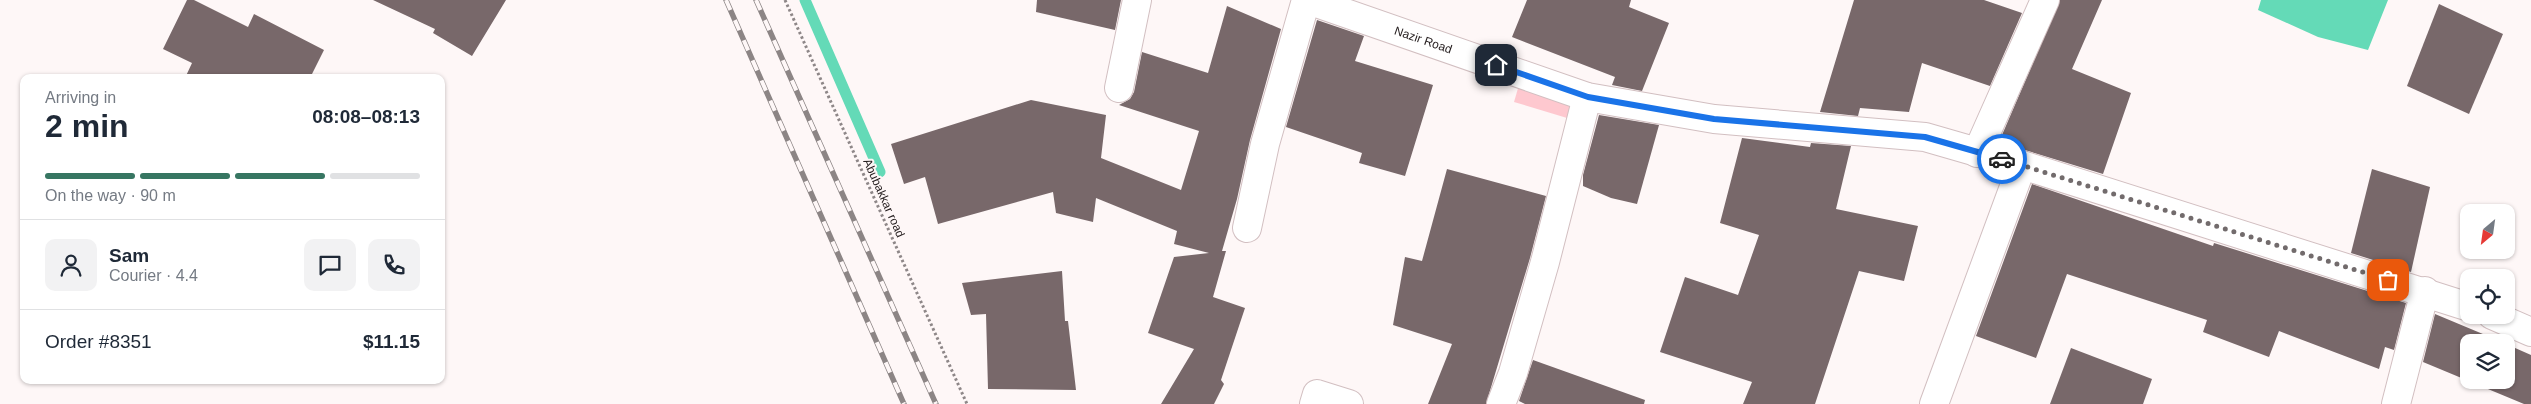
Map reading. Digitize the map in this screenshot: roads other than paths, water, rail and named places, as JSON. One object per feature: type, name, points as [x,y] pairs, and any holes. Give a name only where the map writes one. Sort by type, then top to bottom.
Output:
[{"type":"street","points":[[1119,88],[1137,0]]},
{"type":"street","points":[[1247,228],[1265,144],[1310,0]]},
{"type":"street","name":"Nazir Road","points":[[1310,0],[1588,97],[1714,119],[1925,137],[2022,165],[2425,291],[2460,304]]},
{"type":"street","points":[[1976,152],[2045,0]]},
{"type":"street","points":[[1501,404],[1513,372],[1545,262],[1588,97]]},
{"type":"street","points":[[1934,404],[2022,165]]},
{"type":"street","points":[[2396,404],[2425,291]]},
{"type":"street","points":[[2513,324],[2531,332]]},
{"type":"street","points":[[1314,404],[1317,394],[1349,404]]},
{"type":"waterway","points":[[805,0],[880,172]]},
{"type":"railway","points":[[726,0],[904,404]]},
{"type":"railway","points":[[756,0],[936,404]]}]
